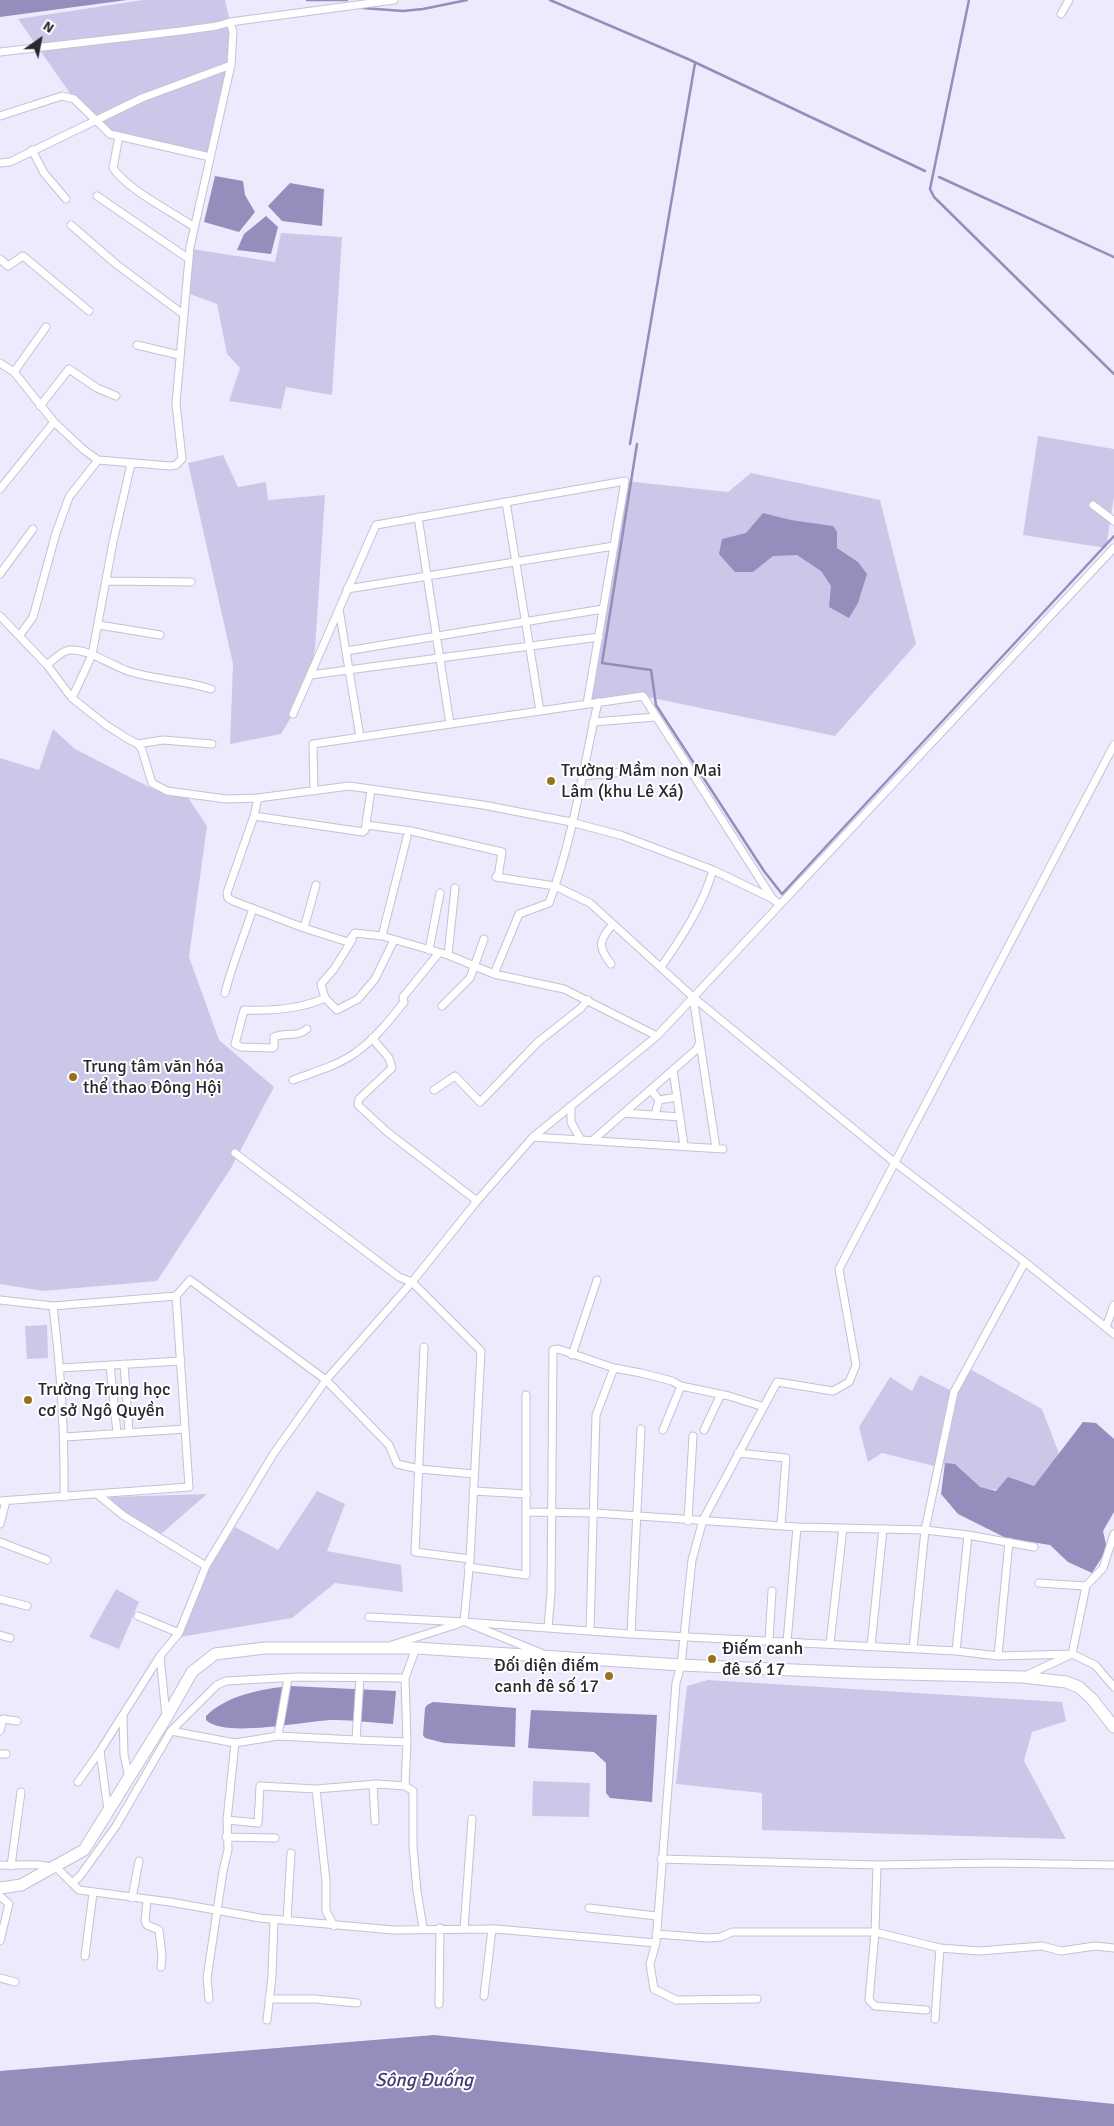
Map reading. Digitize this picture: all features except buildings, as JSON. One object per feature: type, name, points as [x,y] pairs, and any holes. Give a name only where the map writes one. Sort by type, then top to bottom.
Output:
[{"type":"main road","points":[[0,1888],[21,1886],[84,1850],[166,1718],[192,1672],[215,1654],[265,1648],[416,1648],[681,1665],[862,1673],[1023,1677],[1066,1682],[1079,1687],[1092,1699],[1114,1727]]},
{"type":"street","points":[[0,52],[181,31],[217,26],[230,22],[394,0]]},
{"type":"street","points":[[1062,14],[1069,0]]},
{"type":"street","points":[[0,363],[14,372],[54,422],[84,450],[98,460],[170,466],[180,463],[182,459],[180,428],[176,403],[189,259],[194,227],[232,64],[233,32],[230,22]]},
{"type":"street","points":[[0,163],[10,162],[142,98],[232,64]]},
{"type":"street","points":[[0,116],[62,96],[74,99],[110,134],[210,157]]},
{"type":"street","points":[[119,136],[113,168],[118,175],[127,184],[194,227]]},
{"type":"street","points":[[32,150],[44,173],[66,199]]},
{"type":"street","points":[[97,196],[189,259]]},
{"type":"street","points":[[72,226],[116,264],[183,314]]},
{"type":"street","points":[[0,260],[8,266],[24,256],[89,311]]},
{"type":"street","points":[[14,372],[46,327]]},
{"type":"street","points":[[138,345],[179,355]]},
{"type":"street","points":[[40,406],[69,368],[97,388],[116,396]]},
{"type":"street","points":[[0,489],[54,422]]},
{"type":"street","points":[[20,635],[33,617],[56,533],[69,497],[98,460]]},
{"type":"street","points":[[72,698],[92,655],[99,626],[113,542],[131,464]]},
{"type":"street","points":[[293,714],[376,525],[625,481],[587,704]]},
{"type":"street","points":[[506,502],[540,711]]},
{"type":"street","points":[[1092,505],[1114,521]]},
{"type":"street","points":[[418,517],[450,724]]},
{"type":"street","points":[[0,574],[33,529]]},
{"type":"street","points":[[347,590],[614,546]]},
{"type":"street","points":[[78,1782],[123,1716],[160,1656],[179,1633],[206,1566],[274,1453],[326,1380],[412,1282],[477,1201],[533,1137],[657,1036],[1114,548]]},
{"type":"street","points":[[107,581],[191,582]]},
{"type":"street","points":[[339,608],[360,737]]},
{"type":"street","points":[[346,651],[603,609]]},
{"type":"street","points":[[0,616],[47,665],[72,698],[106,725],[138,744],[142,750],[152,783],[162,789],[226,799],[258,798],[349,786],[483,805],[571,822],[623,836],[713,870],[780,905]]},
{"type":"street","points":[[99,626],[160,635]]},
{"type":"street","points":[[310,675],[598,637]]},
{"type":"street","points":[[47,665],[66,651],[80,651],[127,671],[196,684],[211,689]]},
{"type":"street","points":[[314,791],[313,744],[643,696],[773,900]]},
{"type":"street","points":[[494,974],[519,914],[549,903],[571,822],[598,702]]},
{"type":"street","points":[[593,722],[656,717]]},
{"type":"street","points":[[138,744],[163,740],[212,744]]},
{"type":"street","points":[[758,2000],[676,2000],[654,1989],[650,1964],[656,1943],[656,1916],[676,1683],[681,1665],[685,1636],[692,1560],[702,1520],[777,1382],[834,1391],[849,1382],[856,1365],[839,1269],[1114,745]]},
{"type":"street","points":[[582,776],[635,772]]},
{"type":"street","points":[[254,816],[363,832],[366,825],[371,790]]},
{"type":"street","points":[[258,798],[254,816],[227,894],[228,898],[304,928],[348,942],[355,933]]},
{"type":"street","points":[[366,825],[411,831],[502,852],[497,877],[555,886],[590,902],[693,997],[894,1162],[1025,1262],[1114,1334]]},
{"type":"street","points":[[382,936],[406,837]]},
{"type":"street","points":[[661,967],[694,915],[713,870]]},
{"type":"street","points":[[304,928],[316,885]]},
{"type":"street","points":[[448,955],[455,888]]},
{"type":"street","points":[[429,950],[440,893]]},
{"type":"street","points":[[225,993],[232,966],[243,940],[252,908]]},
{"type":"street","points":[[611,964],[600,945],[602,938],[614,924]]},
{"type":"street","points":[[355,933],[382,936],[438,954],[448,955],[494,974],[564,989],[657,1036]]},
{"type":"street","points":[[355,933],[348,948],[321,984],[325,998],[336,1010],[358,999],[375,979],[394,940]]},
{"type":"street","points":[[442,1006],[470,978],[484,939]]},
{"type":"street","points":[[294,1080],[355,1054],[404,1002],[403,997],[438,954]]},
{"type":"street","points":[[533,1137],[720,1149],[693,997]]},
{"type":"street","points":[[307,1029],[297,1035],[278,1035],[274,1037],[274,1047],[272,1048],[240,1047],[235,1044],[244,1010],[289,1008],[313,1003],[325,998]]},
{"type":"street","points":[[434,1090],[455,1076],[480,1102],[538,1042],[581,1008],[588,1000]]},
{"type":"street","points":[[372,1038],[389,1058],[392,1068],[359,1099],[358,1105],[386,1130],[477,1201]]},
{"type":"street","points":[[592,1141],[697,1050],[700,1041]]},
{"type":"street","points":[[673,1070],[684,1146]]},
{"type":"street","points":[[650,1090],[659,1100]]},
{"type":"street","points":[[659,1100],[677,1096]]},
{"type":"street","points":[[655,1115],[659,1100]]},
{"type":"street","points":[[571,1107],[571,1122],[581,1140]]},
{"type":"street","points":[[624,1113],[680,1117]]},
{"type":"street","points":[[235,1153],[399,1277],[412,1282],[481,1351],[470,1559],[464,1622]]},
{"type":"street","points":[[913,1648],[925,1530],[954,1392],[1025,1262]]},
{"type":"street","points":[[0,1300],[53,1306],[176,1296],[190,1280],[326,1380],[389,1445],[397,1464],[419,1469],[474,1474]]},
{"type":"street","points":[[572,1355],[597,1280]]},
{"type":"street","points":[[0,1524],[3,1501],[189,1487],[176,1296]]},
{"type":"street","points":[[1106,1327],[1114,1305]]},
{"type":"street","points":[[53,1306],[61,1368],[65,1437],[64,1497]]},
{"type":"street","points":[[424,1346],[415,1552],[470,1559]]},
{"type":"street","points":[[548,1628],[551,1593],[552,1352],[558,1349],[614,1368],[641,1373],[682,1386],[721,1394],[764,1407]]},
{"type":"street","points":[[61,1368],[181,1361]]},
{"type":"street","points":[[124,1364],[129,1432]]},
{"type":"street","points":[[110,1365],[117,1433]]},
{"type":"street","points":[[590,1631],[595,1513],[596,1415],[614,1368]]},
{"type":"street","points":[[663,1430],[682,1386]]},
{"type":"street","points":[[704,1430],[721,1394]]},
{"type":"street","points":[[468,1567],[526,1575],[526,1395]]},
{"type":"street","points":[[65,1437],[185,1429]]},
{"type":"street","points":[[631,1634],[641,1429]]},
{"type":"street","points":[[688,1521],[693,1436]]},
{"type":"street","points":[[738,1454],[786,1458],[780,1525]]},
{"type":"street","points":[[473,1491],[527,1494]]},
{"type":"street","points":[[97,1494],[124,1516],[206,1566]]},
{"type":"street","points":[[527,1512],[595,1513],[688,1521],[702,1520],[797,1527],[925,1530],[968,1535],[1034,1547]]},
{"type":"street","points":[[787,1642],[797,1527]]},
{"type":"street","points":[[830,1643],[843,1528]]},
{"type":"street","points":[[872,1646],[883,1529]]},
{"type":"street","points":[[1072,1654],[1086,1586],[1103,1568],[1114,1534]]},
{"type":"street","points":[[956,1651],[968,1535]]},
{"type":"street","points":[[0,1542],[47,1560]]},
{"type":"street","points":[[998,1656],[1009,1542]]},
{"type":"street","points":[[1039,1583],[1086,1586]]},
{"type":"street","points":[[769,1641],[772,1591]]},
{"type":"street","points":[[0,1599],[27,1606]]},
{"type":"street","points":[[138,1616],[179,1633]]},
{"type":"street","points":[[369,1618],[464,1622],[631,1634],[913,1648],[998,1656],[1072,1654],[1094,1665],[1114,1686]]},
{"type":"street","points":[[382,1648],[464,1622],[550,1656]]},
{"type":"street","points":[[0,1635],[10,1638]]},
{"type":"street","points":[[405,1786],[407,1742],[405,1678],[416,1648]]},
{"type":"street","points":[[1023,1677],[1072,1654]]},
{"type":"street","points":[[160,1656],[166,1718]]},
{"type":"street","points":[[72,1883],[80,1876],[116,1826],[171,1730],[217,1685],[226,1681],[288,1678],[405,1678]]},
{"type":"street","points":[[278,1736],[288,1678]]},
{"type":"street","points":[[356,1740],[360,1678]]},
{"type":"street","points":[[123,1716],[124,1755],[129,1778]]},
{"type":"street","points":[[0,1731],[3,1719],[17,1721]]},
{"type":"street","points":[[171,1730],[235,1743],[278,1736],[407,1742]]},
{"type":"street","points":[[210,1999],[207,1978],[216,1911],[228,1850],[226,1836],[227,1820],[235,1743]]},
{"type":"street","points":[[100,1751],[108,1812]]},
{"type":"street","points":[[227,1820],[258,1823],[260,1786],[316,1788],[373,1784],[405,1786],[413,1791],[413,1846],[417,1892],[423,1928]]},
{"type":"street","points":[[373,1784],[375,1821]]},
{"type":"street","points":[[316,1788],[326,1881],[326,1911],[334,1926]]},
{"type":"street","points":[[12,1866],[21,1792]]},
{"type":"street","points":[[464,1928],[472,1820]]},
{"type":"street","points":[[226,1836],[275,1838]]},
{"type":"street","points":[[287,1921],[291,1853]]},
{"type":"street","points":[[661,1859],[877,1864],[994,1862],[1114,1864]]},
{"type":"street","points":[[132,1898],[139,1861]]},
{"type":"street","points":[[0,1865],[40,1864],[55,1867],[78,1890],[93,1893],[287,1921],[393,1930],[423,1928],[492,1929],[656,1943]]},
{"type":"street","points":[[877,1864],[875,1932],[869,2000],[875,2006],[926,2010]]},
{"type":"street","points":[[85,1956],[93,1893]]},
{"type":"street","points":[[0,1896],[9,1904],[0,1941]]},
{"type":"street","points":[[147,1900],[145,1921],[147,1925],[159,1930],[162,1956],[160,1967]]},
{"type":"street","points":[[589,1908],[656,1916]]},
{"type":"street","points":[[267,2020],[272,1976],[274,1919]]},
{"type":"street","points":[[439,2004],[440,1928]]},
{"type":"street","points":[[484,1996],[492,1929]]},
{"type":"street","points":[[656,1934],[708,1938],[742,1932],[875,1932],[940,1948],[978,1951],[1042,1946],[1061,1951],[1095,1946],[1114,1948]]},
{"type":"street","points":[[935,2018],[940,1948]]},
{"type":"street","points":[[0,1978],[15,1982]]},
{"type":"street","points":[[269,1999],[316,1999],[357,2003]]},
{"type":"shaded area","points":[[143,0],[225,0],[230,22],[231,65],[210,157],[119,136],[74,99],[18,19]]},
{"type":"shaded area","points":[[281,233],[342,237],[332,395],[286,387],[281,409],[229,401],[240,368],[227,354],[217,304],[187,293],[192,249],[275,262]]},
{"type":"shaded area","points":[[1038,436],[1114,449],[1114,497],[1106,548],[1023,535]]},
{"type":"shaded area","points":[[223,455],[238,487],[266,482],[268,500],[325,495],[315,649],[310,675],[293,714],[281,734],[230,744],[233,664],[188,463]]},
{"type":"shaded area","points":[[751,473],[880,500],[916,644],[835,736],[643,696],[587,704],[625,481],[728,492]]},
{"type":"shaded area","points":[[53,729],[75,749],[157,791],[185,793],[207,826],[189,957],[219,1040],[274,1087],[231,1168],[157,1281],[43,1291],[0,1284],[0,758],[39,770]]},
{"type":"shaded area","points":[[47,1325],[48,1358],[27,1359],[25,1326]]},
{"type":"shaded area","points":[[968,1368],[1042,1409],[1060,1456],[1034,1486],[1002,1490],[983,1488],[952,1464],[938,1467],[882,1453],[868,1462],[859,1427],[890,1377],[912,1391],[920,1375],[954,1392]]},
{"type":"shaded area","points":[[317,1491],[345,1504],[327,1551],[401,1565],[403,1592],[335,1583],[292,1618],[180,1637],[208,1569],[235,1527],[278,1550]]},
{"type":"shaded area","points":[[207,1494],[160,1535],[124,1513],[110,1497]]},
{"type":"shaded area","points":[[116,1589],[139,1602],[119,1649],[89,1637]]},
{"type":"shaded area","points":[[708,1680],[1062,1702],[1066,1721],[1032,1732],[1024,1761],[1066,1839],[762,1830],[762,1793],[676,1784],[687,1686]]},
{"type":"shaded area","points":[[533,1781],[590,1783],[589,1817],[532,1816]]},
{"type":"water","points":[[0,0],[127,0],[0,17]]},
{"type":"water","points":[[215,176],[243,181],[245,195],[255,212],[239,232],[204,222]]},
{"type":"water","points":[[290,183],[324,189],[322,226],[282,221],[268,206]]},
{"type":"water","points":[[266,216],[278,227],[271,254],[237,250],[244,234]]},
{"type":"water","points":[[763,513],[791,520],[833,526],[837,532],[837,548],[858,562],[867,574],[858,603],[849,618],[829,607],[831,586],[821,571],[797,555],[773,556],[753,572],[735,572],[719,554],[722,539],[746,533]]},
{"type":"water","points":[[1083,1422],[1096,1423],[1114,1439],[1114,1512],[1103,1531],[1107,1549],[1092,1573],[1068,1562],[1050,1545],[1006,1538],[958,1514],[941,1494],[945,1463],[955,1464],[980,1487],[996,1491],[1008,1477],[1034,1486]]},
{"type":"water","points":[[290,1686],[396,1691],[393,1724],[335,1720],[268,1727],[231,1728],[216,1725],[206,1720],[206,1716],[214,1709],[234,1698],[257,1691]]},
{"type":"water","points":[[433,1702],[516,1708],[515,1747],[444,1743],[425,1738],[423,1735],[425,1708]]},
{"type":"water","points":[[531,1710],[657,1715],[652,1802],[610,1798],[606,1793],[606,1763],[594,1752],[528,1748]]},
{"type":"water","name":"Sông Đuống","points":[[434,2035],[1114,2104],[1114,2126],[0,2126],[0,2071]]},
{"type":"waterway","points":[[307,0],[347,0]]},
{"type":"waterway","points":[[363,8],[403,11],[467,0]]},
{"type":"waterway","points":[[550,0],[688,59],[925,171]]},
{"type":"waterway","points":[[969,0],[930,189],[934,197],[1114,374]]},
{"type":"waterway","points":[[630,444],[695,63]]},
{"type":"waterway","points":[[939,177],[1114,257]]},
{"type":"waterway","points":[[637,444],[602,663],[651,670],[656,705],[764,871],[782,894],[1114,536]]},
{"type":"place","name":"Trường Mầm non Mai Lâm (khu Lê Xá)","points":[[551,781]]},
{"type":"place","name":"Trung tâm văn hóa thể thao Đông Hội","points":[[73,1077]]},
{"type":"place","name":"Trường Trung học cơ sở Ngô Quyền","points":[[28,1400]]},
{"type":"place","name":"Điếm canh đê số 17","points":[[712,1659]]},
{"type":"place","name":"Đối diện điếm canh đê số 17","points":[[609,1676]]}]
